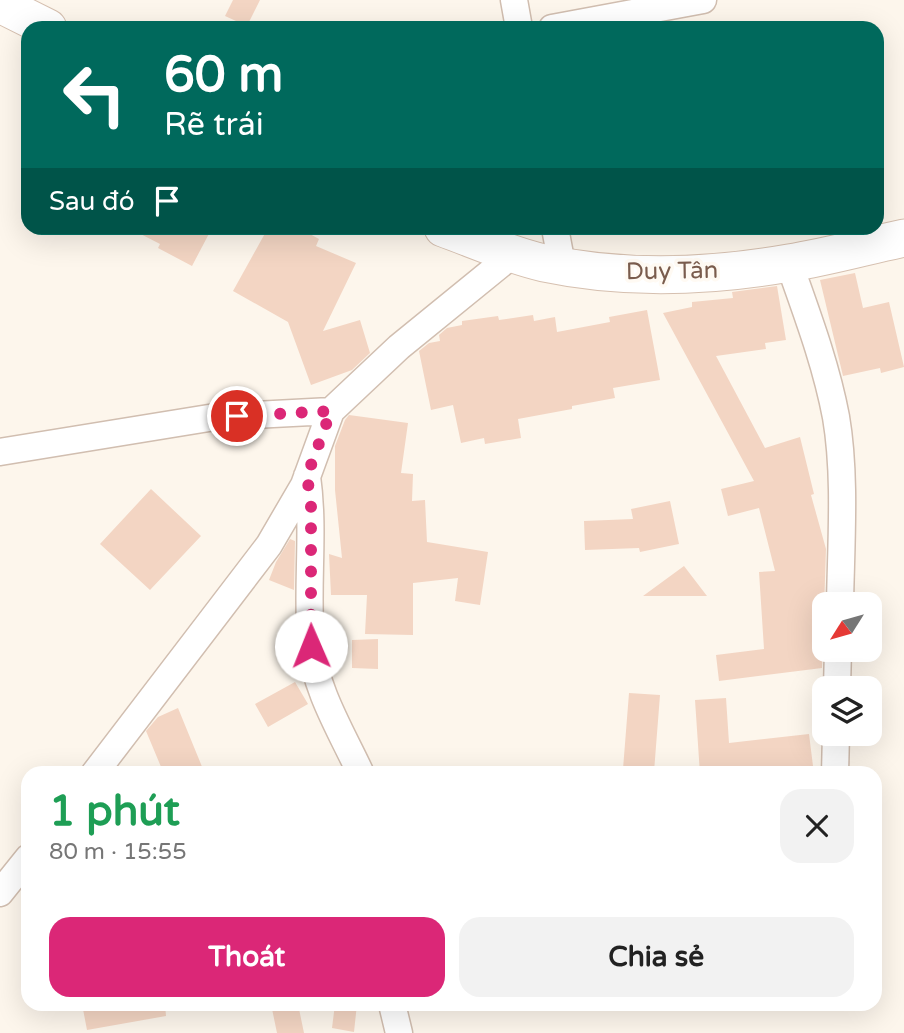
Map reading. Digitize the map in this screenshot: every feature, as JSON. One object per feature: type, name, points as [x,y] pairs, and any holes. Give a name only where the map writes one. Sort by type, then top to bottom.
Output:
[{"type":"street","points":[[514,0],[518,21]]},
{"type":"street","points":[[590,21],[703,0]]},
{"type":"street","points":[[0,5],[33,21]]},
{"type":"street","name":"Duy Tân","points":[[462,235],[512,254],[562,265],[634,275],[712,273],[789,263],[904,238]]},
{"type":"street","points":[[556,235],[562,265]]},
{"type":"street","points":[[100,766],[269,545],[304,485],[331,411],[400,347],[512,254]]},
{"type":"street","points":[[789,263],[824,364],[836,417],[842,528],[840,592]]},
{"type":"street","points":[[0,452],[215,417],[331,411]]},
{"type":"street","points":[[307,476],[311,504],[311,646],[329,704],[357,766]]},
{"type":"street","points":[[835,766],[836,746]]},
{"type":"street","points":[[0,893],[21,867]]},
{"type":"street","points":[[394,1011],[399,1033]]},
{"type":"building","points":[[233,0],[260,0],[250,21],[236,21],[225,16]]},
{"type":"building","points":[[143,235],[208,235],[192,266],[158,248],[160,244]]},
{"type":"building","points":[[264,235],[312,235],[319,239],[316,246],[356,263],[323,331],[360,320],[370,353],[352,370],[311,385],[288,322],[233,291]]},
{"type":"building","points":[[855,273],[863,308],[889,302],[904,367],[881,373],[880,368],[843,376],[820,280]]},
{"type":"building","points":[[777,286],[786,340],[765,343],[766,349],[716,356],[765,448],[800,437],[814,494],[811,495],[826,549],[825,592],[812,592],[812,662],[822,662],[822,668],[719,681],[716,655],[764,649],[759,572],[775,571],[759,508],[728,516],[721,489],[754,481],[663,313],[692,307],[692,302],[733,298],[732,292]]},
{"type":"building","points":[[647,310],[660,380],[613,388],[615,398],[518,419],[521,438],[485,444],[484,438],[461,443],[453,405],[431,410],[419,351],[429,343],[440,341],[439,335],[447,328],[462,325],[462,321],[498,316],[499,320],[533,315],[534,321],[555,317],[557,332],[610,322],[609,317]]},
{"type":"building","points":[[349,415],[408,423],[401,473],[413,474],[412,501],[425,500],[427,542],[488,552],[480,605],[455,601],[458,578],[413,583],[413,635],[365,634],[367,595],[331,595],[329,554],[342,558],[335,490],[335,446]]},
{"type":"building","points":[[151,489],[201,536],[150,590],[100,544]]},
{"type":"building","points":[[670,501],[679,544],[640,552],[639,548],[585,550],[584,521],[633,519],[631,509]]},
{"type":"building","points":[[290,539],[295,541],[294,590],[269,580]]},
{"type":"building","points":[[684,566],[707,596],[643,596]]},
{"type":"building","points":[[378,639],[378,669],[352,668],[352,640]]},
{"type":"building","points":[[295,682],[308,704],[268,727],[255,704]]},
{"type":"building","points":[[629,693],[660,695],[654,766],[623,766]]},
{"type":"building","points":[[726,698],[729,743],[809,734],[813,766],[699,766],[695,700]]},
{"type":"building","points":[[178,708],[202,766],[161,766],[146,731],[158,717]]},
{"type":"building","points":[[83,1011],[166,1011],[166,1016],[87,1030]]},
{"type":"building","points":[[272,1011],[299,1011],[304,1033],[277,1033]]},
{"type":"building","points":[[334,1011],[356,1011],[354,1032],[332,1028]]},
{"type":"route","points":[[237,416],[331,411],[307,476],[311,504],[311,646]]}]
